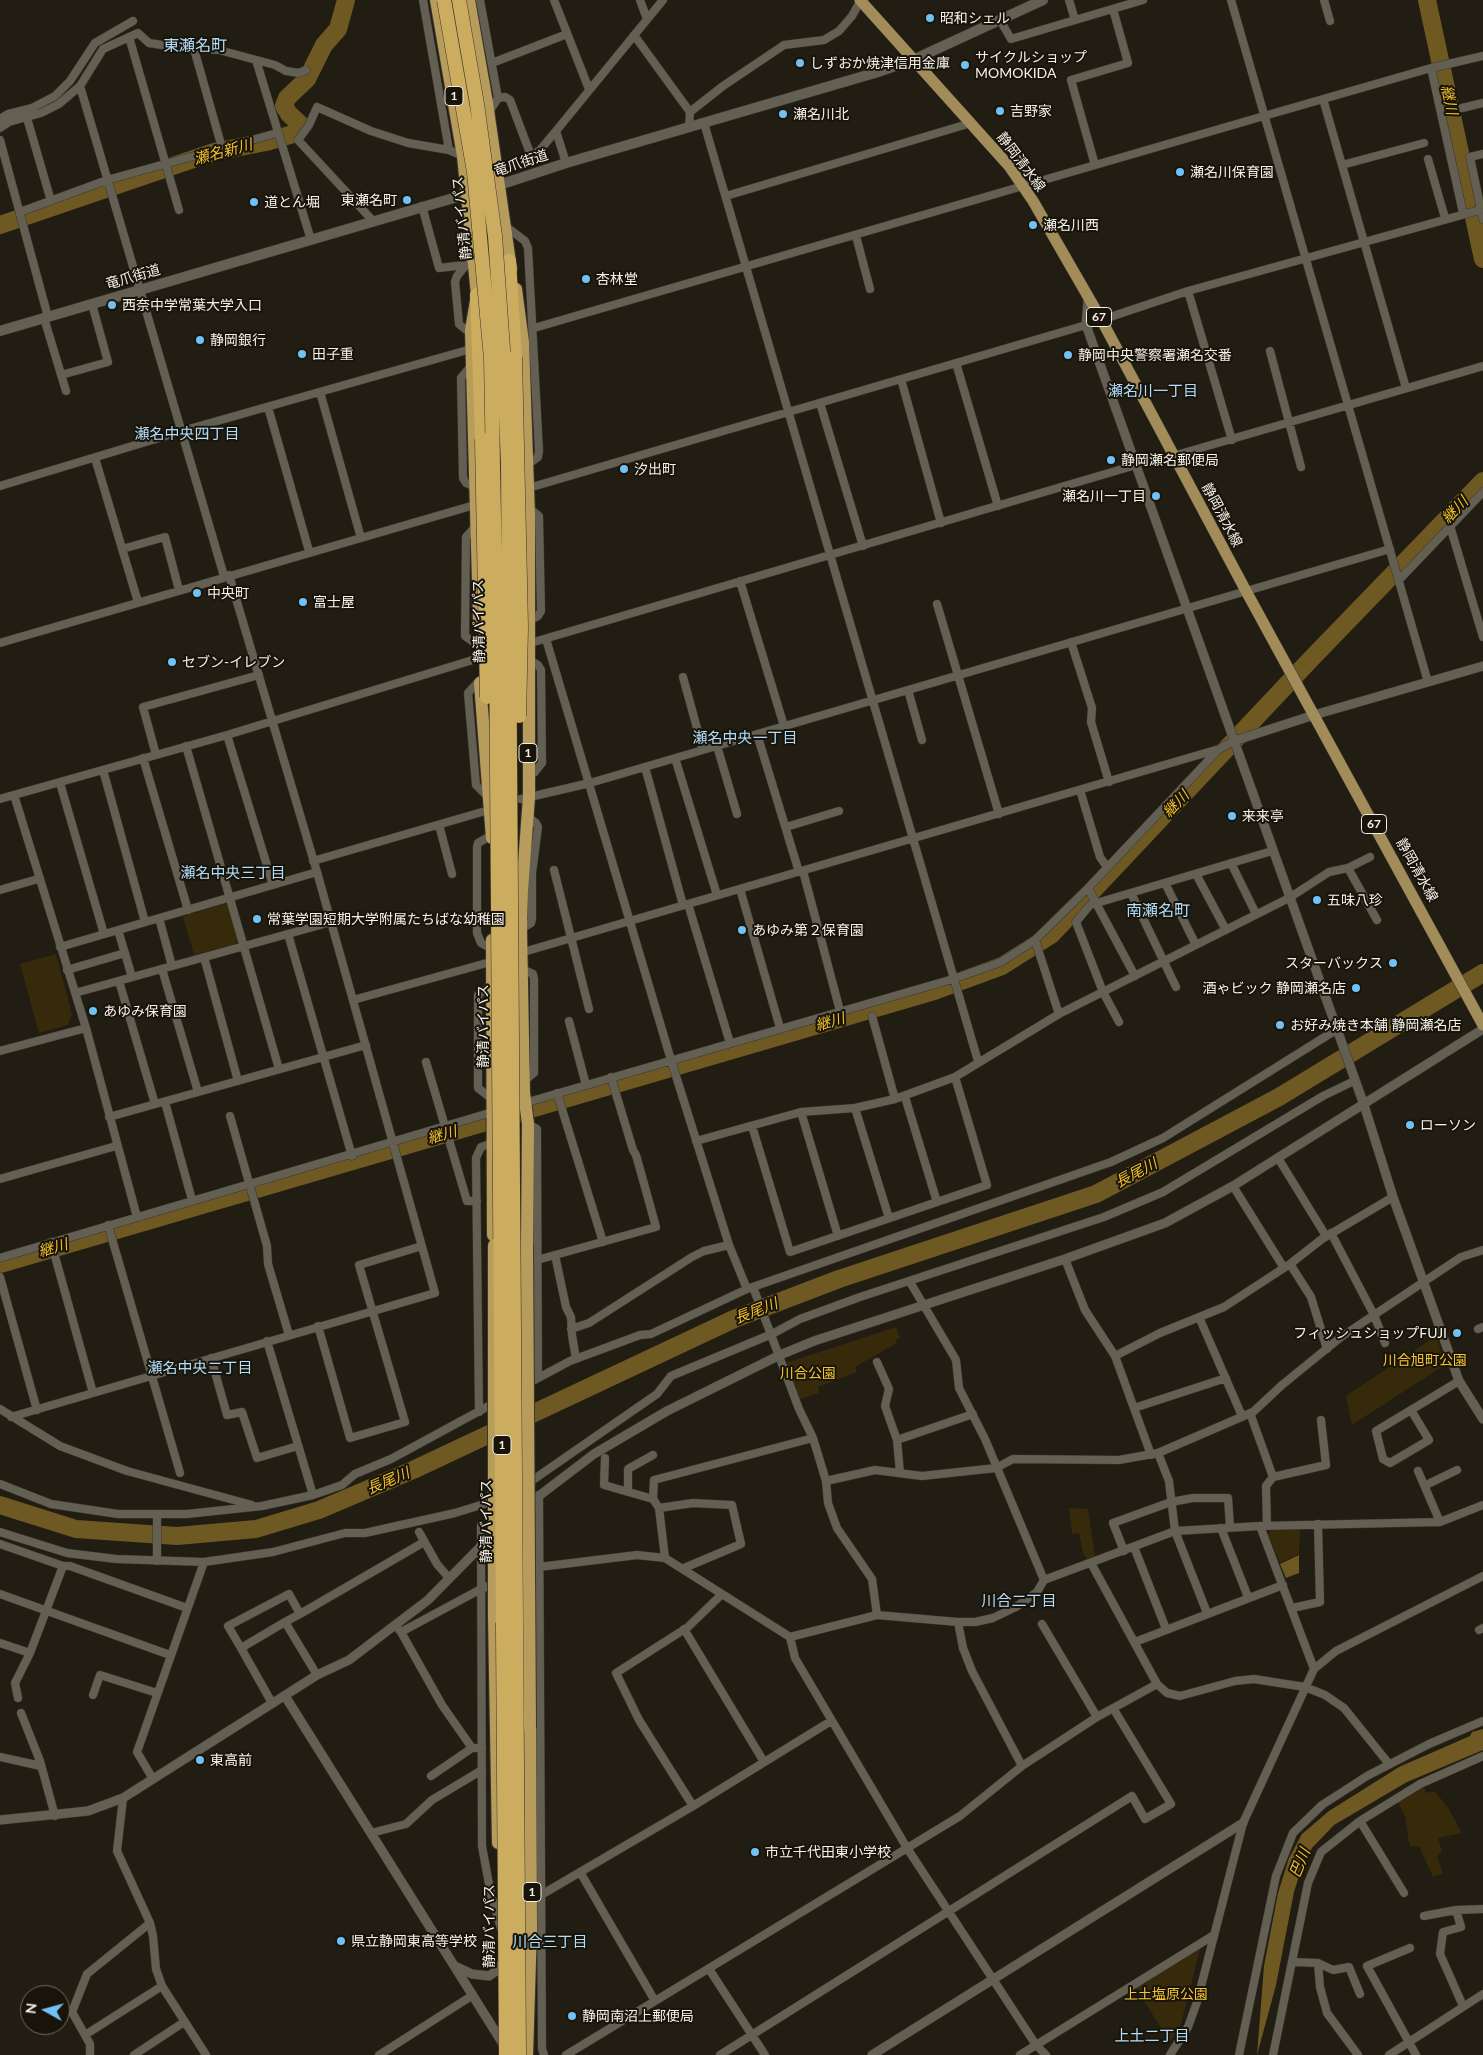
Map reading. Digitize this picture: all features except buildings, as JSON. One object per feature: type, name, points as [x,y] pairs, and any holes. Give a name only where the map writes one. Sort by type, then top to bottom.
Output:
[{"type":"highway","name":"1","points":[[436,0],[463,156],[467,193],[469,263],[477,295],[482,439],[488,712],[494,835],[492,955],[494,1616],[496,1806],[503,1961],[504,2051]]},
{"type":"highway","name":"静清バイパス","points":[[444,0],[474,172],[491,360],[496,616],[494,835],[504,2051]]},
{"type":"highway","name":"静清バイパス","points":[[459,0],[487,169],[495,236],[504,364],[516,924],[519,2055]]},
{"type":"highway","name":"1","points":[[469,0],[489,112],[509,261],[518,296],[523,342],[528,489],[528,776],[525,798],[528,817],[522,890],[516,924],[522,952],[524,1081],[528,1124],[530,1728],[536,1843],[527,2055]]},
{"type":"highway","points":[[509,261],[515,357],[521,637],[516,924]]},
{"type":"highway","name":"1","points":[[477,295],[471,334],[471,366],[476,487],[479,652],[488,797],[494,835]]},
{"type":"main road","name":"静岡清水線","points":[[860,0],[915,59],[1009,166],[1023,186],[1088,301],[1101,320],[1288,670],[1483,1025]]},
{"type":"main road","name":"竜爪街道","points":[[0,331],[499,185],[566,163],[689,128],[915,59],[1044,0]]},
{"type":"street","points":[[422,0],[449,150]]},
{"type":"street","points":[[480,0],[498,98],[489,112]]},
{"type":"street","points":[[554,0],[590,89]]},
{"type":"street","points":[[640,0],[647,19]]},
{"type":"street","points":[[498,98],[505,97],[510,100],[530,152],[534,154],[540,150],[556,131],[663,0]]},
{"type":"street","points":[[690,112],[723,86],[784,45],[824,40],[839,30],[852,16],[860,0]]},
{"type":"street","points":[[1069,0],[1075,20]]},
{"type":"street","points":[[1000,20],[1011,39],[1143,0]]},
{"type":"street","points":[[1231,0],[1428,682]]},
{"type":"street","points":[[1324,0],[1330,22]]},
{"type":"street","points":[[1095,165],[1070,80],[1128,63],[1114,9]]},
{"type":"street","points":[[0,119],[8,114],[32,108],[55,96],[70,81],[95,43],[133,21]]},
{"type":"street","points":[[0,128],[9,122],[27,118],[59,104],[80,86],[103,49],[138,33],[149,43],[219,50],[256,60],[286,71],[299,73],[306,70]]},
{"type":"street","points":[[492,62],[567,34]]},
{"type":"street","points":[[634,35],[690,112],[689,128]]},
{"type":"street","points":[[130,37],[179,210]]},
{"type":"street","points":[[194,49],[222,148]]},
{"type":"street","points":[[534,328],[1430,68],[1483,56]]},
{"type":"street","points":[[256,60],[311,240]]},
{"type":"street","points":[[1430,68],[1463,213]]},
{"type":"street","points":[[11,1417],[436,1293],[259,675],[226,576],[139,290],[80,86]]},
{"type":"street","points":[[1323,99],[1406,388]]},
{"type":"street","points":[[1462,108],[1483,103]]},
{"type":"street","points":[[374,222],[298,140],[317,107],[371,131],[408,143],[449,150],[463,156]]},
{"type":"street","points":[[27,118],[51,201]]},
{"type":"street","points":[[704,123],[978,1061]]},
{"type":"street","points":[[726,196],[971,123]]},
{"type":"street","points":[[556,131],[566,163]]},
{"type":"street","points":[[20,212],[107,180],[277,133]]},
{"type":"street","points":[[0,140],[66,391]]},
{"type":"street","points":[[1342,165],[1424,143]]},
{"type":"street","points":[[1483,154],[1470,156],[1483,220]]},
{"type":"street","points":[[1428,159],[1445,218]]},
{"type":"street","points":[[422,206],[439,268],[469,263]]},
{"type":"street","points":[[0,643],[1086,325],[1188,291],[1304,257],[1482,209]]},
{"type":"street","points":[[504,225],[526,241],[528,248],[534,328],[539,450],[538,457],[527,464]]},
{"type":"street","points":[[856,236],[870,289]]},
{"type":"street","points":[[469,263],[456,276],[455,282],[461,328],[471,334]]},
{"type":"street","points":[[1188,291],[1232,440]]},
{"type":"street","points":[[1088,301],[1086,325],[1353,1079],[1364,1105],[1393,1196],[1459,1381],[1483,1419]]},
{"type":"street","points":[[61,375],[108,362],[92,304]]},
{"type":"street","points":[[0,486],[182,431],[471,349]]},
{"type":"street","points":[[1270,351],[1301,467]]},
{"type":"street","points":[[956,363],[998,506]]},
{"type":"street","points":[[1173,456],[1483,366]]},
{"type":"street","points":[[901,379],[941,523]]},
{"type":"street","points":[[320,392],[361,538]]},
{"type":"street","points":[[820,403],[863,546]]},
{"type":"street","points":[[268,407],[309,552]]},
{"type":"street","points":[[96,458],[138,602]]},
{"type":"street","points":[[0,799],[271,722],[479,652],[546,639],[1136,465]]},
{"type":"street","points":[[1399,580],[1483,492]]},
{"type":"street","points":[[1450,526],[1483,637]]},
{"type":"street","points":[[122,549],[165,537],[179,590]]},
{"type":"street","points":[[525,798],[590,783],[646,767],[1390,549]]},
{"type":"street","points":[[740,582],[784,726]]},
{"type":"street","points":[[937,604],[999,814]]},
{"type":"street","points":[[546,639],[671,1060],[729,1245],[772,1333],[799,1408],[813,1438],[826,1480],[828,1503],[838,1528],[872,1579],[877,1615]]},
{"type":"street","points":[[1072,642],[1092,708],[1091,722],[1109,782]]},
{"type":"street","points":[[353,1000],[492,955],[522,952],[569,937],[914,840],[1219,750],[1234,741],[1314,715],[1483,666]]},
{"type":"street","points":[[156,755],[143,707],[259,675]]},
{"type":"street","points":[[683,677],[703,750]]},
{"type":"street","points":[[908,690],[922,740]]},
{"type":"street","points":[[757,734],[801,872],[840,1011]]},
{"type":"street","points":[[227,735],[273,885]]},
{"type":"street","points":[[186,746],[279,1069]]},
{"type":"street","points":[[717,746],[737,814]]},
{"type":"street","points":[[0,1258],[192,1200],[352,1156],[444,1126],[953,979],[1001,962],[1035,940],[1088,888],[1219,750]]},
{"type":"street","points":[[143,758],[188,910]]},
{"type":"street","points":[[675,758],[717,896]]},
{"type":"street","points":[[646,767],[686,904],[730,1043]]},
{"type":"street","points":[[103,770],[145,922]]},
{"type":"street","points":[[60,783],[104,934]]},
{"type":"street","points":[[1080,790],[1100,857],[1107,867]]},
{"type":"street","points":[[14,795],[38,879],[86,1028],[116,1146],[137,1217]]},
{"type":"street","points":[[786,827],[839,811]]},
{"type":"street","points":[[313,861],[482,812]]},
{"type":"street","points":[[439,825],[452,874]]},
{"type":"street","points":[[1119,1022],[1104,992],[1076,922],[1090,905],[1272,851]]},
{"type":"street","points":[[696,1141],[801,1112],[855,1108],[895,1100],[955,1077],[978,1061],[1059,1014],[1289,898],[1329,872],[1348,868],[1370,857]]},
{"type":"street","points":[[1230,864],[1256,914]]},
{"type":"street","points":[[1348,868],[1377,920]]},
{"type":"street","points":[[554,870],[569,937],[589,1009]]},
{"type":"street","points":[[60,947],[316,872]]},
{"type":"street","points":[[1196,874],[1226,930]]},
{"type":"street","points":[[0,890],[38,879]]},
{"type":"street","points":[[1165,883],[1196,945]]},
{"type":"street","points":[[1088,888],[1135,976]]},
{"type":"street","points":[[740,889],[780,1028]]},
{"type":"street","points":[[1131,893],[1165,960],[1176,987]]},
{"type":"street","points":[[159,918],[172,966]]},
{"type":"street","points":[[75,993],[330,922]]},
{"type":"street","points":[[118,930],[132,977]]},
{"type":"street","points":[[288,934],[352,1156]]},
{"type":"street","points":[[1035,940],[1059,1014]]},
{"type":"street","points":[[68,970],[124,953]]},
{"type":"street","points":[[204,957],[238,1081]]},
{"type":"street","points":[[162,969],[198,1092]]},
{"type":"street","points":[[119,981],[155,1104]]},
{"type":"street","points":[[872,1016],[895,1100]]},
{"type":"street","points":[[569,1021],[586,1085]]},
{"type":"street","points":[[0,1051],[86,1028]]},
{"type":"street","points":[[398,1629],[481,1546],[539,1495],[594,1454],[667,1411],[780,1355],[814,1341],[1065,1259],[1165,1223],[1233,1186],[1483,1029]]},
{"type":"street","points":[[0,1484],[51,1504],[118,1514],[157,1515],[262,1506],[313,1495],[342,1485],[355,1474],[391,1460],[538,1378],[576,1359],[640,1336],[651,1334],[752,1289],[1112,1162],[1163,1138],[1337,1033]]},
{"type":"street","points":[[110,1117],[366,1045]]},
{"type":"street","points":[[426,1062],[467,1201],[476,1201]]},
{"type":"street","points":[[752,1126],[790,1252],[987,1185],[955,1077]]},
{"type":"street","points":[[537,1260],[656,1227],[636,1155],[611,1078]]},
{"type":"street","points":[[0,1532],[66,1553],[116,1559],[204,1562],[273,1552],[345,1533],[364,1533],[482,1506],[509,1495],[538,1476],[657,1394],[671,1376],[810,1315],[1104,1217],[1163,1192],[1353,1079]]},
{"type":"street","points":[[557,1093],[603,1242]]},
{"type":"street","points":[[905,1097],[937,1202]]},
{"type":"street","points":[[165,1102],[192,1200]]},
{"type":"street","points":[[855,1108],[889,1218]]},
{"type":"street","points":[[801,1112],[838,1236]]},
{"type":"street","points":[[230,1116],[267,1246],[268,1264],[289,1335]]},
{"type":"street","points":[[528,1124],[537,1128],[538,1378]]},
{"type":"street","points":[[479,1412],[476,1201],[478,1151],[493,1143]]},
{"type":"street","points":[[0,1179],[116,1146]]},
{"type":"street","points":[[1278,1158],[1328,1235],[1374,1315],[1385,1343]]},
{"type":"street","points":[[1233,1186],[1287,1266],[1311,1297],[1328,1349]]},
{"type":"street","points":[[1115,1356],[1160,1333],[1224,1307],[1287,1266],[1328,1235],[1393,1196]]},
{"type":"street","points":[[108,1225],[180,1473]]},
{"type":"street","points":[[51,1242],[93,1393]]},
{"type":"street","points":[[572,1328],[589,1323],[692,1257],[704,1251],[729,1245]]},
{"type":"street","points":[[318,1326],[350,1438],[405,1422],[359,1264],[422,1246]]},
{"type":"street","points":[[826,1480],[875,1470],[922,1476],[996,1468],[1013,1459],[1118,1460],[1154,1454],[1246,1415],[1328,1349],[1374,1315],[1461,1257],[1483,1250]]},
{"type":"street","points":[[555,1255],[566,1307],[571,1317],[576,1359]]},
{"type":"street","points":[[1065,1259],[1085,1310],[1115,1356],[1134,1408],[1154,1454],[1169,1481],[1175,1531],[1207,1613]]},
{"type":"street","points":[[0,1277],[37,1410]]},
{"type":"street","points":[[910,1282],[925,1304],[956,1360],[959,1388],[973,1414],[1044,1580]]},
{"type":"street","points":[[1199,1317],[1226,1378],[1246,1415],[1273,1477]]},
{"type":"street","points":[[267,1341],[313,1495]]},
{"type":"street","points":[[211,1358],[226,1415],[242,1412],[257,1458],[298,1446]]},
{"type":"street","points":[[877,1362],[889,1389],[885,1406],[897,1440],[900,1473]]},
{"type":"street","points":[[1134,1408],[1226,1378]]},
{"type":"street","points":[[1411,1410],[1429,1440],[1390,1463],[1383,1459],[1376,1431],[1459,1381]]},
{"type":"street","points":[[0,1409],[60,1446],[119,1468],[230,1500],[262,1506]]},
{"type":"street","points":[[897,1440],[973,1414]]},
{"type":"street","points":[[1314,1669],[1264,1526],[1266,1486],[1273,1477],[1326,1465],[1321,1420]]},
{"type":"street","points":[[665,1558],[658,1508],[653,1499],[654,1480],[813,1438]]},
{"type":"street","points":[[628,1492],[628,1469],[653,1456]]},
{"type":"street","points":[[605,1458],[604,1485],[653,1499]]},
{"type":"street","points":[[1426,1485],[1457,1470]]},
{"type":"street","points":[[1418,1471],[1426,1485],[1440,1522]]},
{"type":"street","points":[[539,1495],[536,1843],[541,1895],[542,2049],[544,2055]]},
{"type":"street","points":[[1124,1551],[1113,1523],[1171,1502],[1193,1498],[1228,1498],[1230,1527]]},
{"type":"street","points":[[658,1508],[692,1503],[732,1505],[741,1544],[684,1568]]},
{"type":"street","points":[[790,1637],[877,1615],[958,1622],[975,1622],[993,1618],[1016,1607],[1036,1592],[1044,1580],[1175,1531],[1318,1524],[1440,1522],[1483,1505]]},
{"type":"street","points":[[157,1515],[157,1561]]},
{"type":"street","points":[[1292,1608],[1320,1602],[1318,1524]]},
{"type":"street","points":[[481,1525],[482,1846],[491,1895],[502,1932]]},
{"type":"street","points":[[1221,1528],[1248,1598]]},
{"type":"street","points":[[419,1532],[449,1578]]},
{"type":"street","points":[[241,1648],[424,1542]]},
{"type":"street","points":[[0,1544],[63,1566],[70,1566],[187,1608]]},
{"type":"street","points":[[1134,1547],[1166,1630]]},
{"type":"street","points":[[0,1820],[55,1816],[88,1811],[123,1798],[317,1675],[349,1660],[398,1629],[481,1589],[539,1567],[637,1554],[665,1558],[684,1568],[790,1637],[795,1658],[906,1848],[992,1980],[1036,2045],[1046,2055]]},
{"type":"street","points":[[153,1779],[137,1752],[204,1562]]},
{"type":"street","points":[[1091,1563],[1157,1684],[1167,1693],[1180,1696],[1235,1681],[1254,1679],[1305,1686],[1325,1695],[1344,1708],[1389,1764]]},
{"type":"street","points":[[18,1698],[15,1683],[30,1653],[63,1566]]},
{"type":"street","points":[[1170,2055],[1188,2027],[1243,1823],[1314,1669],[1336,1651],[1483,1576]]},
{"type":"street","points":[[1135,1642],[1283,1584]]},
{"type":"street","points":[[0,1594],[170,1655]]},
{"type":"street","points":[[272,1703],[228,1626],[289,1594],[300,1614]]},
{"type":"street","points":[[694,1806],[639,1720],[616,1673],[684,1629],[722,1594]]},
{"type":"street","points":[[284,1622],[317,1675]]},
{"type":"street","points":[[958,1622],[963,1648],[972,1671],[1022,1766]]},
{"type":"street","points":[[1042,1624],[1097,1717]]},
{"type":"street","points":[[398,1629],[442,1705],[472,1748]]},
{"type":"street","points":[[684,1629],[764,1762]]},
{"type":"street","points":[[0,1643],[30,1653]]},
{"type":"street","points":[[93,1694],[100,1675],[157,1693]]},
{"type":"street","points":[[566,2055],[960,1816],[1022,1766],[1097,1717],[1157,1684]]},
{"type":"street","points":[[284,1696],[455,1966],[504,2051],[510,2055]]},
{"type":"street","points":[[720,2055],[1132,1796],[1145,1819],[1171,1804],[1113,1708]]},
{"type":"street","points":[[21,1712],[41,1766],[55,1816]]},
{"type":"street","points":[[541,1895],[694,1806],[832,1721]]},
{"type":"street","points":[[1240,2055],[1276,1876],[1293,1834],[1322,1805],[1389,1764],[1483,1721]]},
{"type":"street","points":[[431,1776],[472,1748],[482,1748]]},
{"type":"street","points":[[1273,2055],[1308,1883],[1322,1852],[1360,1821],[1420,1784],[1483,1756]]},
{"type":"street","points":[[0,1757],[41,1766]]},
{"type":"street","points":[[371,1833],[406,1824],[432,1800],[482,1770]]},
{"type":"street","points":[[123,1798],[117,1851],[150,1923],[156,1969],[162,1986],[206,2055]]},
{"type":"street","points":[[1360,1821],[1404,1893]]},
{"type":"street","points":[[872,2055],[1243,1823]]},
{"type":"street","points":[[580,1872],[655,2001]]},
{"type":"street","points":[[1424,1916],[1456,1910],[1483,1909]]},
{"type":"street","points":[[1456,1910],[1461,1926],[1443,1932],[1440,1954],[1463,2006]]},
{"type":"street","points":[[90,2055],[90,2044],[72,2012],[87,1974],[150,1923]]},
{"type":"street","points":[[531,1940],[541,1931]]},
{"type":"street","points":[[1020,2055],[1214,1935]]},
{"type":"street","points":[[1410,1948],[1367,1966],[1416,2055]]},
{"type":"street","points":[[455,1966],[472,1974],[489,1976],[499,1969],[503,1961]]},
{"type":"street","points":[[1292,1962],[1318,1963],[1333,1970],[1349,1967],[1360,1994]]},
{"type":"street","points":[[1318,1963],[1321,1994],[1327,2013],[1358,2055]]},
{"type":"street","points":[[709,1968],[765,2055]]},
{"type":"street","points":[[85,2035],[162,1986]]},
{"type":"street","points":[[1390,2055],[1483,1994]]},
{"type":"street","points":[[379,2055],[473,1996]]},
{"type":"street","points":[[134,2055],[184,2022]]},
{"type":"green space","points":[[224,904],[228,905],[238,939],[236,944],[194,955],[183,916]]},
{"type":"green space","points":[[56,954],[72,1014],[68,1025],[39,1033],[20,964]]},
{"type":"green space","name":"川合公園","points":[[896,1327],[900,1338],[896,1340],[897,1343],[855,1367],[857,1372],[818,1387],[819,1393],[800,1399],[786,1363]]},
{"type":"green space","name":"川合旭町公園","points":[[1436,1336],[1446,1364],[1352,1425],[1346,1396]]},
{"type":"green space","points":[[1069,1508],[1088,1509],[1095,1557],[1087,1559],[1083,1553],[1079,1533],[1072,1534]]},
{"type":"green space","points":[[1300,1528],[1299,1554],[1280,1563],[1268,1535],[1271,1529]]},
{"type":"green space","points":[[1423,1785],[1426,1793],[1434,1791],[1447,1806],[1462,1833],[1438,1838],[1442,1851],[1437,1857],[1443,1873],[1433,1877],[1419,1846],[1411,1846],[1409,1843],[1405,1816],[1398,1802]]},
{"type":"green space","name":"上土塩原公園","points":[[1198,1948],[1200,1949],[1181,2024],[1170,2042],[1136,1988]]},
{"type":"water","points":[[1299,1555],[1299,1573],[1286,1578],[1280,1564]]},
{"type":"water","name":"巴川","points":[[1483,1729],[1483,1750],[1407,1782],[1334,1825],[1312,1848],[1294,1892],[1276,1985],[1257,2055],[1264,1966],[1278,1893],[1289,1858],[1302,1834],[1329,1811],[1399,1767],[1470,1736],[1472,1732]]},
{"type":"waterway","name":"瀬名新川","points":[[0,225],[214,152],[266,142],[293,134],[301,125],[289,114],[284,106],[287,98],[307,79],[324,45],[338,29],[346,0]]},
{"type":"waterway","name":"継川","points":[[1427,0],[1483,259]]},
{"type":"waterway","name":"継川","points":[[0,1264],[934,991],[1002,966],[1051,935],[1310,660],[1483,481]]},
{"type":"waterway","name":"長尾川","points":[[0,1505],[76,1529],[177,1536],[256,1529],[319,1510],[413,1470],[734,1319],[839,1279],[1096,1194],[1279,1097],[1483,973]]},
{"type":"place","name":"昭和シェル","points":[[930,18]]},
{"type":"place","name":"しずおか焼津信用金庫","points":[[800,63]]},
{"type":"place","name":"サイクルショップ MOMOKIDA","points":[[965,65]]},
{"type":"place","name":"吉野家","points":[[1000,111]]},
{"type":"place","name":"瀬名川北","points":[[783,114]]},
{"type":"place","name":"瀬名川保育園","points":[[1180,172]]},
{"type":"place","name":"東瀬名町","points":[[407,200]]},
{"type":"place","name":"道とん堀","points":[[254,202]]},
{"type":"place","name":"瀬名川西","points":[[1033,225]]},
{"type":"place","name":"杏林堂","points":[[586,279]]},
{"type":"place","name":"西奈中学常葉大学入口","points":[[112,305]]},
{"type":"place","name":"静岡銀行","points":[[200,340]]},
{"type":"place","name":"田子重","points":[[302,354]]},
{"type":"place","name":"静岡中央警察署瀬名交番","points":[[1068,355]]},
{"type":"place","name":"静岡瀬名郵便局","points":[[1111,460]]},
{"type":"place","name":"汐出町","points":[[624,469]]},
{"type":"place","name":"瀬名川一丁目","points":[[1156,496]]},
{"type":"place","name":"中央町","points":[[197,593]]},
{"type":"place","name":"富士屋","points":[[303,602]]},
{"type":"place","name":"セブン-イレブン","points":[[172,662]]},
{"type":"place","name":"来来亭","points":[[1232,816]]},
{"type":"place","name":"五味八珍","points":[[1317,900]]},
{"type":"place","name":"常葉学園短期大学附属たちばな幼稚園","points":[[257,919]]},
{"type":"place","name":"あゆみ第２保育園","points":[[742,930]]},
{"type":"place","name":"スターバックス","points":[[1393,963]]},
{"type":"place","name":"酒ゃビック 静岡瀬名店","points":[[1356,988]]},
{"type":"place","name":"あゆみ保育園","points":[[93,1011]]},
{"type":"place","name":"お好み焼き本舗 静岡瀬名店","points":[[1280,1025]]},
{"type":"place","name":"ローソン","points":[[1410,1125]]},
{"type":"place","name":"フィッシュショップFUJI","points":[[1457,1333]]},
{"type":"place","name":"東高前","points":[[200,1760]]},
{"type":"place","name":"市立千代田東小学校","points":[[755,1852]]},
{"type":"place","name":"県立静岡東高等学校","points":[[341,1941]]},
{"type":"place","name":"静岡南沼上郵便局","points":[[572,2016]]},
{"type":"district","name":"東瀬名町","points":[[195,46]]},
{"type":"district","name":"瀬名川一丁目","points":[[1153,391]]},
{"type":"district","name":"瀬名中央四丁目","points":[[187,434]]},
{"type":"district","name":"瀬名中央一丁目","points":[[745,738]]},
{"type":"district","name":"瀬名中央三丁目","points":[[233,873]]},
{"type":"district","name":"南瀬名町","points":[[1158,911]]},
{"type":"district","name":"瀬名中央二丁目","points":[[200,1368]]},
{"type":"district","name":"川合二丁目","points":[[1019,1601]]},
{"type":"district","name":"川合三丁目","points":[[550,1942]]},
{"type":"district","name":"上土二丁目","points":[[1152,2036]]}]
